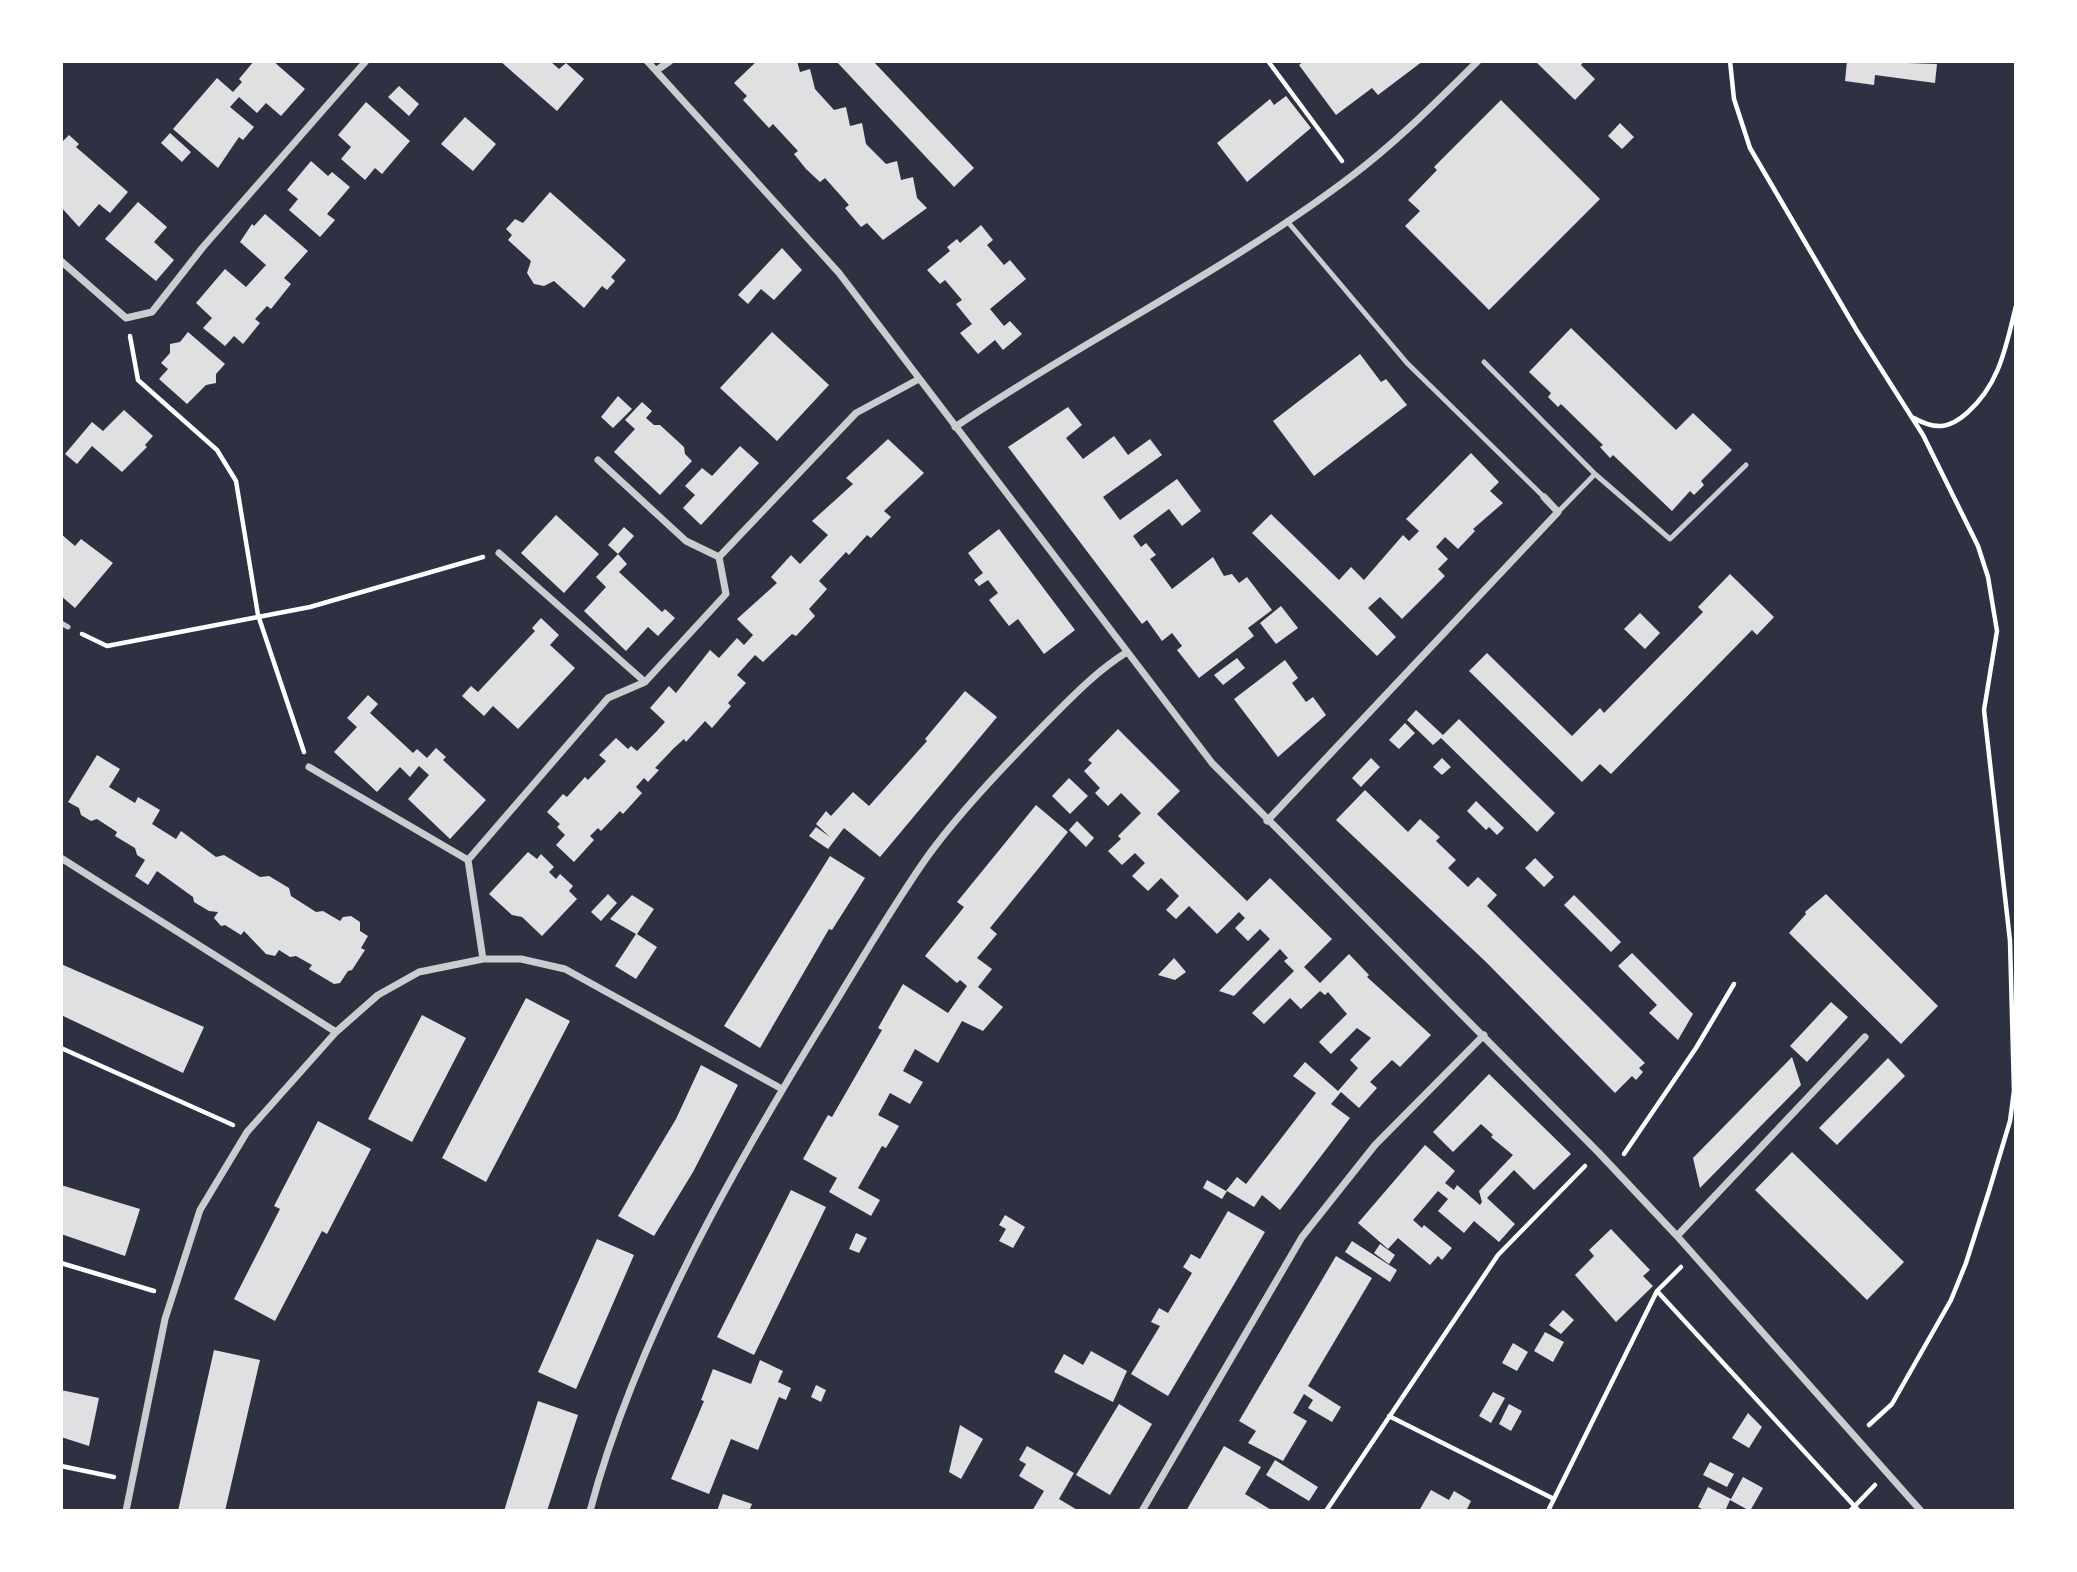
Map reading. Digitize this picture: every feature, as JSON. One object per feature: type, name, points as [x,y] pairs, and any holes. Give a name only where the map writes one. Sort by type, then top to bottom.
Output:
[{"type":"street","points":[[61,261],[126,318],[152,312],[219,228],[366,61]]},
{"type":"street","points":[[648,61],[839,273],[1212,763],[1599,1153],[1677,1236],[1921,1511]]},
{"type":"street","points":[[657,71],[670,61]]},
{"type":"street","points":[[955,427],[1287,220],[1353,175],[1409,129],[1478,61]]},
{"type":"street","points":[[719,557],[856,413],[919,379]]},
{"type":"street","points":[[598,460],[686,541],[719,557]]},
{"type":"street","points":[[1267,821],[1558,512],[1544,497]]},
{"type":"street","points":[[499,553],[645,682]]},
{"type":"street","points":[[483,959],[468,860],[608,698],[645,682],[726,594],[719,557]]},
{"type":"street","points":[[590,1511],[643,1358],[704,1230],[782,1088],[926,858],[1018,751],[1096,673],[1127,652]]},
{"type":"street","points":[[309,767],[468,860]]},
{"type":"street","points":[[61,858],[336,1032]]},
{"type":"street","points":[[126,1511],[173,1296],[200,1210],[247,1132],[336,1032],[378,995],[419,972],[483,959],[521,959],[565,969],[782,1088]]},
{"type":"street","points":[[1142,1511],[1302,1237],[1375,1145],[1483,1035]]},
{"type":"street","points":[[1677,1236],[1865,1037]]},
{"type":"lane","points":[[1287,220],[1407,363],[1544,497]]},
{"type":"lane","points":[[1484,362],[1595,474],[1670,539],[1746,465]]},
{"type":"lane","points":[[1558,512],[1595,474]]},
{"type":"lane","points":[[61,623],[68,627]]},
{"type":"path","points":[[1268,61],[1353,175]]},
{"type":"path","points":[[1730,61],[1734,99],[1750,148],[1923,435],[1978,546],[1995,609],[1995,656],[1986,684],[1984,710],[2010,941],[2016,1070],[2010,1121],[1966,1263],[1951,1300],[1892,1404],[1856,1436]]},
{"type":"path","points":[[1910,416],[1933,427],[1945,427],[1956,422],[1984,398],[2003,358],[2016,306]]},
{"type":"path","points":[[126,318],[138,380],[217,450],[236,481],[258,615],[309,767]]},
{"type":"path","points":[[68,627],[107,646],[310,607],[499,553]]},
{"type":"path","points":[[1614,1169],[1690,1058],[1734,984]]},
{"type":"path","points":[[61,1048],[247,1132]]},
{"type":"path","points":[[1326,1511],[1498,1255],[1599,1153]]},
{"type":"path","points":[[1548,1511],[1657,1291],[1693,1254]]},
{"type":"path","points":[[61,1263],[173,1296]]},
{"type":"path","points":[[1657,1291],[1859,1511]]},
{"type":"path","points":[[1389,1415],[1554,1499]]},
{"type":"path","points":[[61,1466],[132,1480]]},
{"type":"path","points":[[1850,1511],[1853,1504],[1888,1473]]},
{"type":"building","points":[[254,61],[273,61],[305,89],[281,116],[266,103],[257,113],[239,97],[230,107],[254,127],[243,140],[239,137],[218,168],[173,129],[217,78],[233,92],[242,82],[239,79]]},
{"type":"building","points":[[500,61],[550,61],[559,69],[566,63],[584,79],[557,111]]},
{"type":"building","points":[[757,61],[797,61],[800,72],[810,69],[815,89],[834,110],[846,107],[850,126],[862,123],[866,144],[886,164],[897,161],[901,180],[913,177],[917,198],[927,208],[883,240],[867,223],[861,227],[845,208],[849,205],[825,178],[820,182],[806,169],[794,154],[798,151],[773,124],[769,128],[743,100],[747,96],[734,83]]},
{"type":"building","points":[[836,61],[873,61],[974,168],[954,187]]},
{"type":"building","points":[[1304,61],[1423,61],[1378,95],[1372,88],[1336,115],[1299,65]]},
{"type":"building","points":[[1535,61],[1584,61],[1581,65],[1595,79],[1575,100]]},
{"type":"building","points":[[1847,61],[1937,64],[1935,83],[1875,75],[1874,85],[1845,81]]},
{"type":"building","points":[[399,86],[419,104],[409,116],[388,97]]},
{"type":"building","points":[[1286,96],[1311,128],[1247,182],[1217,143],[1270,99],[1274,105]]},
{"type":"building","points":[[1501,100],[1600,199],[1489,310],[1405,226],[1420,211],[1408,200],[1437,170],[1434,167]]},
{"type":"building","points":[[366,102],[410,141],[382,174],[375,168],[365,180],[341,159],[351,147],[338,135]]},
{"type":"building","points":[[465,117],[496,144],[473,171],[441,144]]},
{"type":"building","points":[[1620,123],[1634,137],[1622,149],[1608,136]]},
{"type":"building","points":[[170,133],[191,152],[182,162],[161,143]]},
{"type":"building","points":[[69,135],[79,144],[76,147],[128,192],[110,213],[99,204],[79,227],[61,207],[61,143]]},
{"type":"building","points":[[311,161],[328,176],[332,172],[350,187],[327,214],[335,220],[320,237],[289,210],[298,199],[287,190]]},
{"type":"building","points":[[550,192],[626,260],[611,277],[615,281],[607,290],[602,286],[584,308],[554,281],[544,286],[534,284],[527,273],[531,261],[508,240],[512,235],[506,229],[515,219],[523,223]]},
{"type":"building","points":[[138,202],[167,227],[154,242],[174,260],[156,281],[105,239]]},
{"type":"building","points":[[265,214],[308,251],[284,278],[291,284],[271,309],[267,306],[255,319],[260,323],[243,344],[234,336],[225,346],[203,328],[212,318],[196,303],[225,269],[246,287],[266,265],[240,242],[252,224],[254,226]]},
{"type":"building","points":[[981,225],[993,240],[987,245],[1004,265],[1010,260],[1026,279],[990,309],[1004,326],[1010,321],[1022,334],[1003,350],[995,340],[978,354],[960,333],[972,324],[956,304],[962,300],[945,280],[940,284],[927,270],[950,251],[947,247],[957,239],[960,243]]},
{"type":"building","points":[[782,248],[802,270],[774,300],[761,289],[748,304],[738,295]]},
{"type":"building","points":[[1571,328],[1676,430],[1693,413],[1732,450],[1701,481],[1704,485],[1694,495],[1690,491],[1672,511],[1613,455],[1610,458],[1600,447],[1603,445],[1561,404],[1558,407],[1548,397],[1551,393],[1529,372]]},
{"type":"building","points":[[188,332],[225,364],[216,374],[216,383],[206,385],[187,404],[159,379],[168,369],[161,363],[170,353],[170,344],[180,342]]},
{"type":"building","points":[[772,332],[829,385],[777,441],[720,388]]},
{"type":"building","points":[[1360,354],[1381,382],[1386,379],[1407,405],[1314,476],[1273,421]]},
{"type":"building","points":[[618,396],[632,409],[613,428],[601,417]]},
{"type":"building","points":[[642,402],[652,411],[646,418],[654,425],[660,425],[684,447],[685,454],[692,461],[660,495],[614,452],[635,429],[625,420]]},
{"type":"building","points":[[1068,407],[1082,425],[1066,438],[1083,459],[1114,436],[1128,455],[1150,439],[1162,455],[1103,497],[1120,520],[1177,479],[1201,511],[1182,526],[1169,509],[1133,536],[1141,547],[1146,543],[1156,555],[1150,559],[1172,589],[1213,557],[1224,576],[1232,574],[1239,583],[1247,577],[1272,610],[1248,628],[1254,636],[1199,678],[1177,650],[1182,646],[1172,633],[1162,641],[1147,620],[1142,624],[1008,447]]},
{"type":"building","points":[[124,410],[153,436],[145,445],[147,447],[122,472],[92,446],[77,464],[65,454],[92,422],[103,431]]},
{"type":"building","points":[[888,439],[924,473],[884,511],[891,517],[871,538],[867,535],[849,555],[846,552],[819,581],[827,589],[809,609],[815,616],[796,636],[792,634],[763,662],[755,655],[737,675],[746,683],[728,703],[731,706],[712,728],[705,721],[686,742],[684,739],[674,748],[655,768],[659,770],[648,782],[644,778],[636,787],[642,793],[623,814],[620,811],[601,831],[598,828],[590,836],[594,840],[574,862],[556,845],[565,835],[557,827],[560,824],[547,812],[563,794],[567,797],[585,777],[588,780],[606,761],[599,755],[616,738],[628,749],[631,746],[637,751],[665,722],[650,708],[669,686],[676,693],[710,650],[719,658],[737,638],[744,645],[753,635],[737,619],[777,583],[771,577],[791,555],[800,564],[828,535],[812,521],[853,484],[846,478]]},
{"type":"building","points":[[740,446],[759,463],[701,525],[683,508],[695,495],[685,486],[702,468],[712,476]]},
{"type":"building","points":[[1471,453],[1499,482],[1490,491],[1503,503],[1473,529],[1475,531],[1458,549],[1445,537],[1436,547],[1448,559],[1438,569],[1445,576],[1402,619],[1380,597],[1368,608],[1396,637],[1377,656],[1252,533],[1271,514],[1339,580],[1351,567],[1364,580],[1403,535],[1409,541],[1419,531],[1406,519]]},
{"type":"building","points":[[556,515],[599,554],[564,593],[521,553]]},
{"type":"building","points":[[624,527],[634,536],[618,554],[608,545]]},
{"type":"building","points":[[999,529],[1075,630],[1044,654],[1018,619],[1009,626],[989,600],[998,593],[988,580],[979,586],[974,580],[983,573],[968,553]]},
{"type":"building","points":[[61,534],[75,546],[81,539],[113,563],[75,608],[61,596]]},
{"type":"building","points":[[618,554],[627,564],[619,572],[662,612],[665,609],[675,618],[658,636],[648,627],[626,651],[584,611],[606,587],[596,577]]},
{"type":"building","points":[[1730,574],[1774,617],[1757,635],[1752,630],[1611,774],[1600,764],[1582,782],[1469,671],[1487,653],[1572,736],[1600,708],[1604,713],[1703,612],[1698,607]]},
{"type":"building","points":[[1281,606],[1298,628],[1276,644],[1260,623]]},
{"type":"building","points":[[1640,613],[1660,633],[1645,649],[1624,629]]},
{"type":"building","points":[[541,618],[559,635],[550,645],[575,668],[518,729],[493,706],[484,716],[462,696],[471,686],[478,692],[535,631],[532,628]]},
{"type":"building","points":[[1237,658],[1245,668],[1223,685],[1214,675]]},
{"type":"building","points":[[1285,660],[1298,678],[1292,683],[1306,702],[1313,697],[1326,715],[1278,757],[1234,699]]},
{"type":"building","points":[[965,691],[997,717],[880,857],[844,828],[828,849],[809,836],[816,827],[830,837],[816,824],[826,811],[831,816],[853,792],[869,806],[927,741],[925,739]]},
{"type":"building","points":[[368,695],[378,704],[370,713],[413,753],[417,749],[427,758],[436,748],[446,757],[443,760],[486,800],[450,839],[408,799],[429,775],[419,766],[410,777],[400,767],[377,792],[334,752],[357,727],[347,718]]},
{"type":"building","points":[[1416,710],[1443,735],[1459,719],[1555,813],[1537,832],[1441,738],[1433,745],[1407,720]]},
{"type":"building","points":[[1405,723],[1415,733],[1399,749],[1389,740]]},
{"type":"building","points":[[1118,729],[1180,791],[1157,814],[1165,822],[1247,901],[1270,878],[1332,939],[1304,967],[1320,983],[1349,954],[1369,975],[1367,977],[1431,1035],[1400,1067],[1392,1060],[1370,1082],[1377,1088],[1359,1108],[1341,1092],[1331,1104],[1350,1118],[1280,1210],[1262,1195],[1254,1207],[1227,1191],[1222,1199],[1203,1188],[1207,1180],[1226,1191],[1237,1177],[1246,1184],[1316,1093],[1293,1076],[1305,1062],[1338,1091],[1358,1068],[1350,1060],[1371,1038],[1357,1028],[1331,1054],[1319,1042],[1347,1014],[1328,992],[1325,995],[1320,991],[1301,1009],[1290,998],[1264,1024],[1252,1013],[1294,971],[1284,961],[1288,958],[1280,949],[1234,996],[1219,991],[1270,939],[1260,929],[1248,941],[1235,928],[1245,918],[1239,912],[1217,934],[1189,906],[1176,919],[1166,910],[1179,896],[1161,878],[1148,891],[1132,876],[1145,863],[1135,853],[1122,865],[1108,851],[1121,839],[1118,836],[1141,813],[1121,793],[1108,806],[1095,793],[1100,788],[1084,771],[1092,763],[1088,760]]},
{"type":"building","points":[[97,755],[120,769],[109,787],[135,803],[138,797],[160,810],[152,824],[176,839],[181,831],[216,857],[224,855],[260,877],[269,876],[289,888],[291,896],[316,912],[323,911],[340,921],[343,917],[351,916],[360,922],[360,931],[368,936],[361,948],[365,950],[352,970],[348,971],[340,983],[334,984],[309,969],[312,965],[296,956],[290,957],[279,950],[275,956],[266,954],[244,931],[241,935],[225,925],[221,926],[214,918],[218,912],[209,911],[194,902],[193,897],[157,871],[148,885],[135,876],[145,860],[137,855],[135,848],[115,836],[117,832],[97,819],[91,821],[81,815],[79,808],[68,802]]},
{"type":"building","points":[[1371,758],[1380,767],[1361,787],[1352,778]]},
{"type":"building","points":[[1442,758],[1451,767],[1442,775],[1433,767]]},
{"type":"building","points":[[1069,778],[1088,796],[1070,814],[1052,796]]},
{"type":"building","points":[[1365,790],[1408,832],[1420,819],[1440,837],[1436,841],[1456,860],[1448,868],[1468,887],[1478,877],[1497,895],[1487,906],[1645,1063],[1639,1068],[1643,1072],[1636,1080],[1632,1076],[1615,1093],[1486,962],[1336,820]]},
{"type":"building","points":[[1476,801],[1504,828],[1497,835],[1489,827],[1486,830],[1467,811]]},
{"type":"building","points":[[1036,805],[1068,832],[990,928],[997,934],[977,958],[992,969],[978,987],[1003,1007],[983,1031],[962,1021],[938,1063],[915,1049],[903,1071],[923,1082],[910,1104],[890,1093],[878,1115],[899,1126],[886,1148],[882,1146],[858,1188],[880,1200],[871,1216],[829,1192],[837,1178],[803,1159],[828,1115],[832,1117],[882,1030],[878,1028],[903,984],[948,1013],[967,986],[960,980],[957,983],[925,956],[964,907],[957,902]]},
{"type":"building","points":[[1077,821],[1094,838],[1086,847],[1069,830]]},
{"type":"building","points":[[528,852],[537,859],[541,854],[554,867],[549,872],[556,879],[560,874],[573,886],[569,891],[577,899],[542,936],[522,917],[512,915],[489,894]]},
{"type":"building","points":[[830,856],[865,878],[832,930],[829,929],[760,1048],[724,1026]]},
{"type":"building","points":[[1535,858],[1554,877],[1544,887],[1525,868]]},
{"type":"building","points":[[608,894],[617,903],[601,921],[591,912]]},
{"type":"building","points":[[1826,894],[1938,1006],[1901,1044],[1789,933],[1805,912]]},
{"type":"building","points":[[632,895],[654,909],[637,934],[657,947],[636,979],[615,966],[636,934],[610,919]]},
{"type":"building","points":[[1574,895],[1621,942],[1611,952],[1564,905]]},
{"type":"building","points":[[1632,953],[1693,1014],[1678,1040],[1649,1013],[1657,1005],[1618,966]]},
{"type":"building","points":[[1174,958],[1186,972],[1175,980],[1158,975]]},
{"type":"building","points":[[61,964],[204,1027],[183,1073],[61,1015]]},
{"type":"building","points":[[526,998],[570,1021],[486,1182],[442,1158]]},
{"type":"building","points":[[1831,1002],[1848,1017],[1807,1062],[1790,1046]]},
{"type":"building","points":[[422,1015],[466,1038],[412,1142],[368,1119]]},
{"type":"building","points":[[1792,1057],[1801,1085],[1700,1188],[1693,1158]]},
{"type":"building","points":[[1888,1058],[1905,1076],[1837,1145],[1819,1128]]},
{"type":"building","points":[[701,1065],[738,1085],[693,1172],[654,1236],[618,1216],[676,1119]]},
{"type":"building","points":[[1489,1074],[1571,1154],[1534,1190],[1514,1170],[1487,1198],[1515,1224],[1499,1242],[1474,1221],[1464,1233],[1438,1211],[1448,1199],[1438,1191],[1413,1220],[1422,1228],[1424,1225],[1452,1248],[1442,1260],[1438,1256],[1430,1265],[1398,1238],[1388,1249],[1358,1223],[1425,1145],[1455,1171],[1445,1183],[1454,1190],[1457,1185],[1480,1205],[1482,1202],[1479,1191],[1513,1155],[1491,1137],[1493,1135],[1481,1124],[1453,1152],[1433,1132]]},
{"type":"building","points":[[318,1121],[371,1149],[327,1234],[322,1231],[275,1321],[234,1299],[280,1209],[274,1206]]},
{"type":"building","points":[[1792,1152],[1904,1262],[1867,1300],[1755,1190]]},
{"type":"building","points":[[61,1185],[140,1209],[125,1256],[61,1234]]},
{"type":"building","points":[[791,1190],[826,1207],[754,1355],[717,1337]]},
{"type":"building","points":[[1228,1211],[1265,1232],[1168,1396],[1131,1374],[1160,1326],[1151,1322],[1159,1308],[1168,1313],[1192,1273],[1183,1267],[1191,1254],[1200,1259]]},
{"type":"building","points":[[1005,1215],[1025,1227],[1013,1248],[999,1241],[1006,1229],[999,1225]]},
{"type":"building","points":[[1611,1229],[1650,1270],[1643,1276],[1653,1286],[1616,1322],[1575,1275],[1594,1256],[1589,1250]]},
{"type":"building","points":[[856,1233],[867,1238],[859,1253],[849,1249]]},
{"type":"building","points":[[597,1239],[634,1255],[576,1389],[538,1372]]},
{"type":"building","points":[[1352,1241],[1397,1270],[1390,1282],[1345,1252]]},
{"type":"building","points":[[1380,1244],[1395,1255],[1389,1264],[1374,1253]]},
{"type":"building","points":[[1336,1256],[1372,1278],[1308,1386],[1341,1407],[1332,1422],[1308,1408],[1313,1400],[1304,1394],[1293,1413],[1307,1421],[1283,1461],[1248,1443],[1256,1431],[1239,1421]]},
{"type":"building","points":[[1563,1310],[1574,1320],[1561,1334],[1549,1325]]},
{"type":"building","points":[[1545,1332],[1564,1342],[1553,1362],[1534,1351]]},
{"type":"building","points":[[1513,1343],[1528,1352],[1517,1371],[1502,1363]]},
{"type":"building","points":[[214,1350],[260,1360],[225,1511],[178,1511]]},
{"type":"building","points":[[1091,1351],[1127,1371],[1113,1402],[1054,1372],[1064,1354],[1083,1365]]},
{"type":"building","points":[[760,1360],[783,1371],[778,1382],[791,1388],[786,1400],[779,1397],[758,1450],[731,1439],[709,1494],[671,1479],[704,1401],[701,1400],[713,1369],[751,1384]]},
{"type":"building","points":[[816,1385],[826,1390],[821,1402],[811,1397]]},
{"type":"building","points":[[61,1390],[99,1398],[89,1446],[61,1437]]},
{"type":"building","points":[[1493,1392],[1505,1398],[1491,1423],[1479,1416]]},
{"type":"building","points":[[538,1401],[578,1415],[547,1511],[504,1511]]},
{"type":"building","points":[[1119,1404],[1152,1424],[1110,1495],[1076,1475]]},
{"type":"building","points":[[1509,1404],[1522,1411],[1511,1431],[1499,1424]]},
{"type":"building","points":[[1748,1413],[1762,1427],[1749,1448],[1732,1438]]},
{"type":"building","points":[[960,1425],[983,1439],[961,1479],[949,1472]]},
{"type":"building","points":[[1027,1446],[1074,1473],[1059,1499],[1079,1511],[1032,1511],[1044,1491],[1019,1476],[1026,1464],[1019,1460]]},
{"type":"building","points":[[1224,1446],[1261,1467],[1245,1494],[1273,1511],[1186,1511]]},
{"type":"building","points":[[1275,1460],[1318,1487],[1309,1501],[1266,1475]]},
{"type":"building","points":[[1710,1462],[1734,1474],[1727,1487],[1703,1475]]},
{"type":"building","points":[[1743,1477],[1763,1488],[1750,1511],[1730,1500],[1725,1511],[1706,1511],[1698,1507],[1708,1487],[1731,1499]]},
{"type":"building","points":[[1431,1490],[1449,1500],[1454,1491],[1471,1501],[1466,1511],[1424,1511],[1420,1509]]},
{"type":"building","points":[[723,1494],[752,1504],[749,1511],[717,1511]]}]
